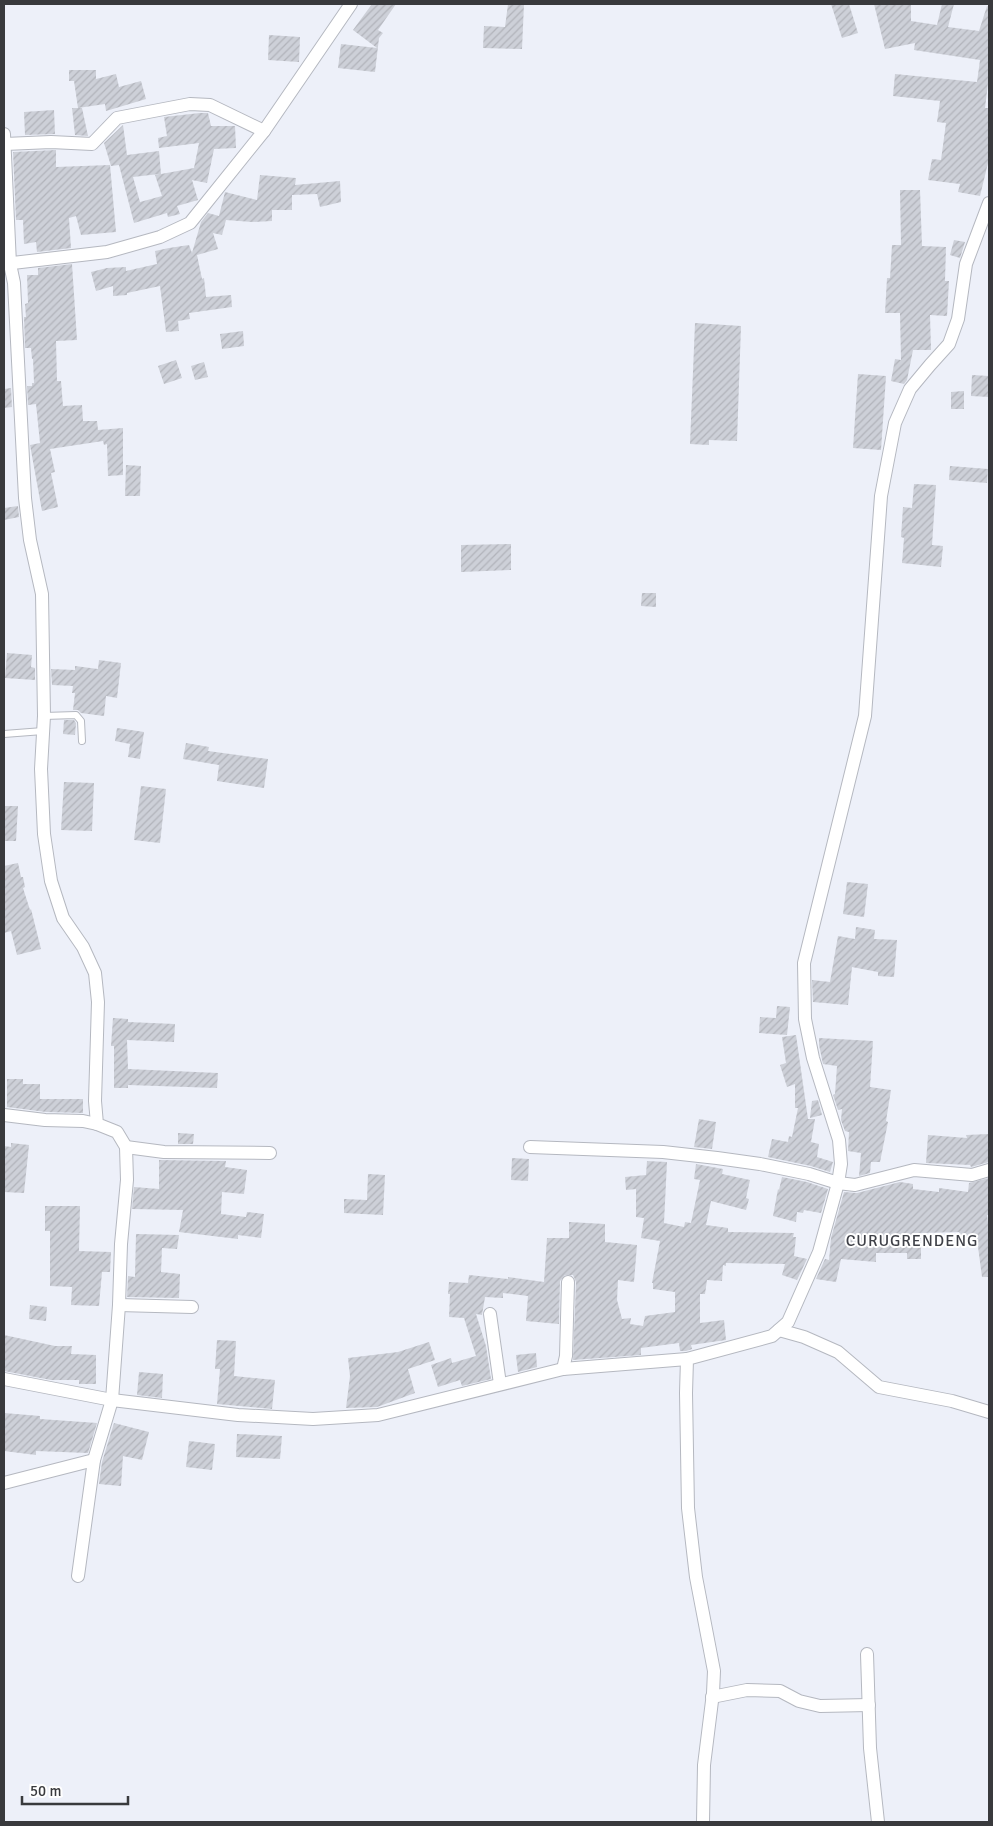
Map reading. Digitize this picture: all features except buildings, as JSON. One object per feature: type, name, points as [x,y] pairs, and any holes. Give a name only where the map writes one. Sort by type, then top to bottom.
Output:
[{"type":"street","points":[[7,264],[107,252],[160,237],[190,223],[264,131],[351,4]]},
{"type":"street","points":[[97,1124],[95,1092],[98,1002],[95,973],[83,946],[63,918],[51,881],[44,834],[41,769],[44,716],[42,594],[30,540],[25,498],[14,283],[7,264],[5,139],[92,144],[117,118],[190,104],[210,105],[264,131]]},
{"type":"street","points":[[4,1379],[112,1400],[238,1416],[313,1419],[378,1414],[563,1369],[687,1359],[772,1336],[788,1322],[819,1252],[838,1183],[840,1164],[839,1140],[813,1058],[805,1020],[804,963],[865,716],[882,496],[895,423],[910,389],[949,344],[958,319],[966,264],[989,202]]},
{"type":"street","points":[[4,1115],[45,1120],[83,1121],[97,1124],[117,1132],[126,1148],[127,1180],[121,1244],[119,1305],[112,1400],[94,1460],[78,1576]]},
{"type":"street","points":[[530,1147],[663,1152],[717,1158],[779,1168],[809,1174],[838,1183],[855,1185],[921,1170],[972,1175],[989,1170]]},
{"type":"street","points":[[126,1148],[164,1152],[270,1153]]},
{"type":"street","points":[[563,1369],[566,1356],[568,1282]]},
{"type":"street","points":[[119,1305],[192,1307]]},
{"type":"street","points":[[490,1314],[500,1384]]},
{"type":"street","points":[[779,1330],[804,1337],[838,1352],[879,1387],[952,1401],[989,1412]]},
{"type":"street","points":[[687,1359],[688,1508],[696,1577],[714,1671],[704,1765],[702,1822]]},
{"type":"street","points":[[4,1483],[94,1460]]},
{"type":"street","points":[[867,1654],[870,1748],[878,1822]]},
{"type":"street","points":[[712,1697],[747,1690],[780,1691],[799,1701],[820,1706],[869,1705]]},
{"type":"lane","points":[[44,716],[76,715],[81,721],[82,741]]},
{"type":"lane","points":[[4,734],[43,731]]},
{"type":"district","name":"CURUGRENDENG","points":[[912,1241]]}]
